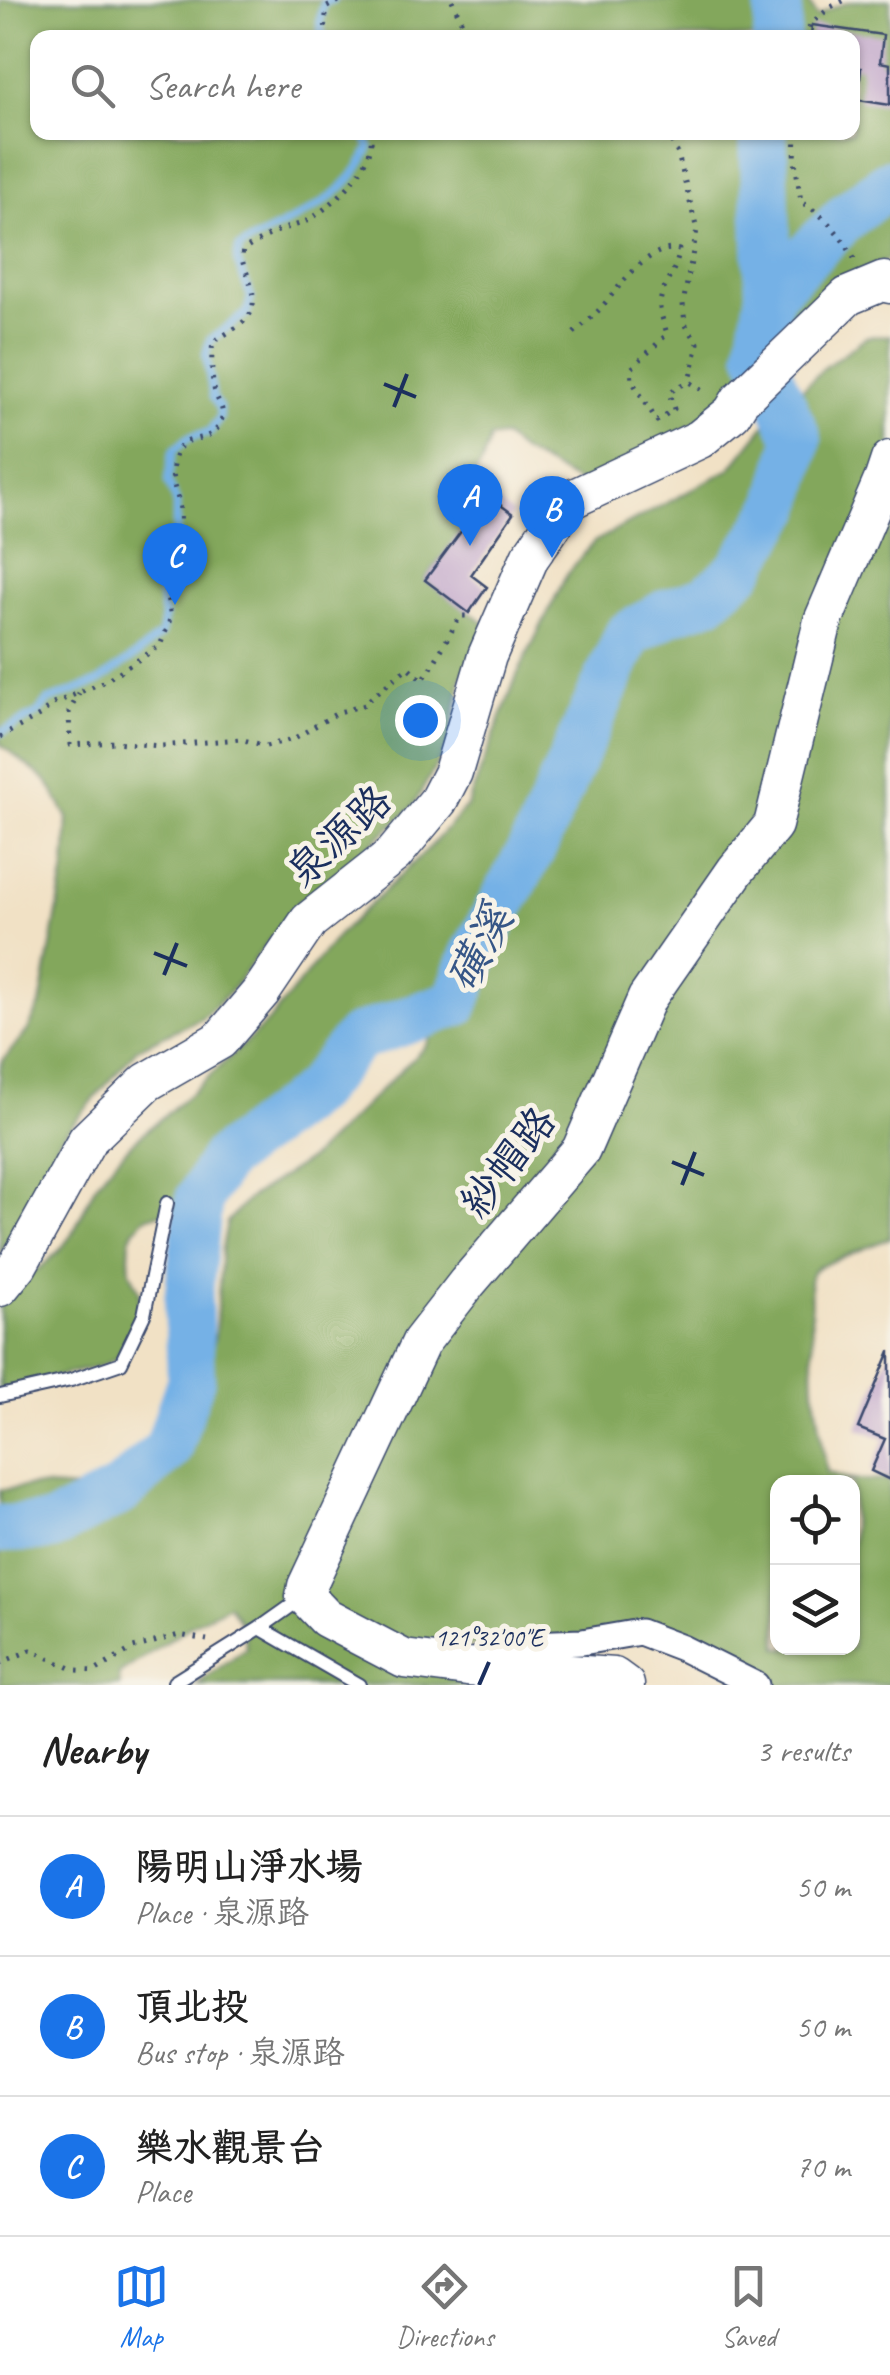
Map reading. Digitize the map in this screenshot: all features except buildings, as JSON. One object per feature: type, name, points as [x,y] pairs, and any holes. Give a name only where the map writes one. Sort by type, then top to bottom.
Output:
[{"type":"street","name":"泉源路","points":[[0,1287],[18,1265],[87,1140],[148,1082],[220,1040],[261,992],[309,921],[394,854],[438,801],[453,772],[487,656],[530,556],[570,500],[700,440],[848,296],[884,281],[890,284]]},
{"type":"street","name":"紗帽路","points":[[306,1596],[318,1560],[421,1342],[581,1150],[647,998],[736,870],[773,826],[823,621],[890,460]]},
{"type":"street","points":[[306,1596],[326,1618],[404,1659],[614,1677],[625,1685]]},
{"type":"street","points":[[466,1667],[502,1646],[582,1642],[640,1632],[756,1685]]},
{"type":"lane","points":[[0,1396],[72,1380],[122,1363],[144,1315],[167,1203]]},
{"type":"lane","points":[[174,1682],[306,1596]]},
{"type":"lane","points":[[260,1628],[358,1685]]},
{"type":"path","points":[[326,30],[327,7],[341,0]]},
{"type":"path","points":[[452,0],[465,30]]},
{"type":"path","points":[[809,30],[810,24],[846,0]]},
{"type":"path","points":[[0,737],[41,716],[51,704],[103,682],[160,646],[170,617],[166,592],[179,542],[180,509],[172,480],[175,452],[188,440],[207,436],[218,428],[223,416],[211,356],[213,342],[248,320],[255,301],[241,258],[243,250],[275,232],[306,222],[331,203],[366,164],[371,140]]},
{"type":"path","points":[[671,140],[697,230],[683,304],[684,324],[698,343],[690,382]]},
{"type":"path","points":[[796,140],[801,202],[818,212],[844,239]]},
{"type":"path","points":[[574,332],[640,264],[660,251],[679,250],[660,306],[668,334],[631,369],[632,380],[657,421],[674,409],[668,394],[690,382],[736,407]]},
{"type":"path","points":[[80,691],[69,712],[70,744],[161,746],[240,739],[266,746],[293,739],[339,712],[365,705],[408,668],[422,680],[460,616],[471,615],[487,656]]},
{"type":"path","points":[[0,1662],[32,1650],[75,1670],[95,1670],[133,1648],[179,1636],[234,1644]]},
{"type":"green space","points":[[0,0],[807,0],[817,17],[850,2],[890,0],[890,259],[838,281],[711,415],[583,485],[521,451],[504,437],[490,438],[482,463],[458,506],[471,518],[425,580],[491,627],[462,676],[448,745],[412,808],[297,904],[231,991],[203,1017],[138,1048],[60,1139],[0,1254],[0,1069],[28,1030],[40,1005],[65,869],[68,818],[47,781],[0,744]]},
{"type":"green space","points":[[890,335],[890,1238],[818,1267],[812,1273],[814,1388],[827,1472],[836,1475],[770,1475],[770,1655],[860,1655],[860,1480],[890,1480],[890,1685],[772,1685],[680,1637],[497,1640],[457,1649],[612,1685],[196,1685],[246,1648],[243,1627],[229,1605],[191,1625],[119,1674],[120,1685],[0,1685],[0,1490],[32,1486],[95,1490],[187,1440],[200,1405],[215,1334],[227,1222],[248,1199],[311,1158],[426,1046],[432,1034],[410,1032],[368,1048],[343,1063],[300,1100],[225,1190],[145,1218],[130,1240],[129,1256],[130,1271],[140,1292],[140,1314],[117,1358],[101,1366],[0,1390],[0,1297],[17,1279],[40,1268],[60,1250],[108,1169],[269,1021],[337,936],[467,806],[517,675],[567,574],[594,542],[730,469],[765,425],[824,368],[866,337]]},
{"type":"waterway","points":[[321,30],[324,3],[332,0]]},
{"type":"waterway","points":[[777,30],[779,0]]},
{"type":"waterway","points":[[0,733],[38,713],[48,701],[98,682],[161,634],[166,556],[176,541],[176,502],[168,481],[173,451],[189,437],[210,432],[220,417],[206,354],[210,340],[247,313],[251,297],[237,261],[239,248],[331,197],[359,167],[370,147],[367,140]]},
{"type":"waterway","name":"磺溪","points":[[0,1529],[51,1527],[121,1491],[168,1448],[191,1379],[188,1300],[199,1199],[223,1159],[313,1092],[357,1038],[456,1003],[474,955],[536,841],[628,635],[668,612],[707,599],[740,570],[780,507],[798,439],[759,352],[769,294],[763,140]]},
{"type":"waterway","points":[[769,294],[847,216],[890,183]]},
{"type":"place","name":"陽明山淨水場","points":[[470,546]]},
{"type":"place","name":"頂北投","points":[[552,558]]},
{"type":"place","name":"樂水觀景台","points":[[175,605]]}]
